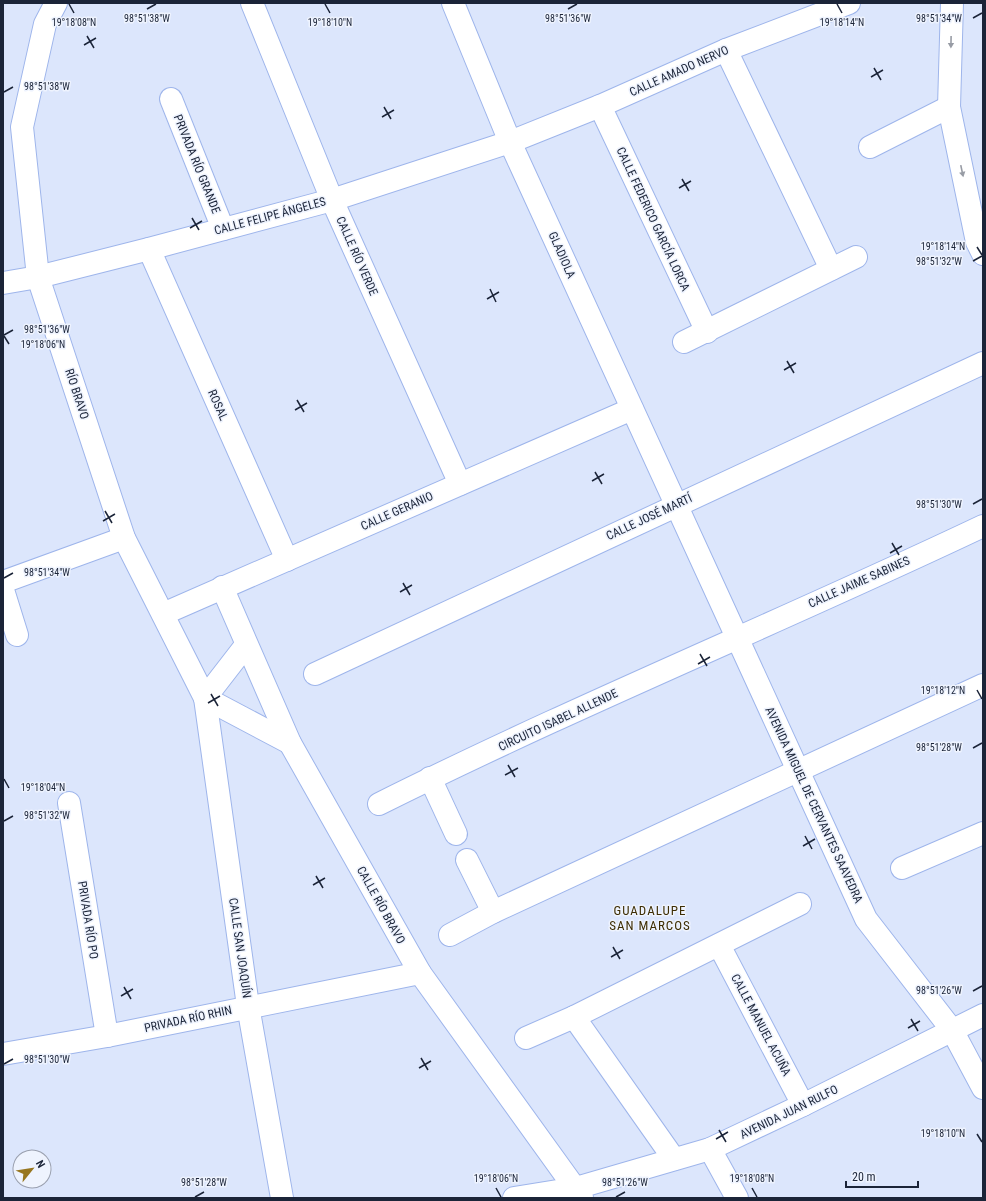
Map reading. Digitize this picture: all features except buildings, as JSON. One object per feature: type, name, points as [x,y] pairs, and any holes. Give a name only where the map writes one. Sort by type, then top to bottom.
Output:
[{"type":"street","name":"RÍO BRAVO","points":[[56,3],[45,24],[22,127],[38,277],[124,538],[205,698]]},
{"type":"street","name":"CALLE RÍO VERDE","points":[[252,3],[332,200],[460,484]]},
{"type":"street","name":"GLADIOLA","points":[[453,3],[510,142],[677,504]]},
{"type":"street","name":"CALLE AMADO NERVO","points":[[510,142],[600,106],[726,50],[849,3]]},
{"type":"street","points":[[952,3],[949,107],[977,242],[983,254]]},
{"type":"street","points":[[726,50],[831,269]]},
{"type":"street","name":"PRIVADA RÍO GRANDE","points":[[171,99],[223,229]]},
{"type":"street","name":"CALLE FEDERICO GARCÍA LORCA","points":[[600,106],[707,332]]},
{"type":"street","points":[[870,146],[949,107]]},
{"type":"street","name":"CALLE FELIPE ÁNGELES","points":[[3,283],[38,277],[149,249],[332,200],[510,142]]},
{"type":"street","name":"ROSAL","points":[[149,249],[288,560]]},
{"type":"street","points":[[684,342],[707,332],[856,257]]},
{"type":"street","name":"CALLE JOSÉ MARTÍ","points":[[315,674],[677,504],[983,363]]},
{"type":"street","name":"CALLE GERANIO","points":[[163,614],[632,409]]},
{"type":"street","name":"AVENIDA MIGUEL DE CERVANTES SAAVEDRA","points":[[677,504],[866,919],[952,1030],[983,1088]]},
{"type":"street","name":"CALLE JAIME SABINES","points":[[738,637],[982,528]]},
{"type":"street","points":[[3,582],[124,538]]},
{"type":"street","name":"CALLE RÍO BRAVO","points":[[222,587],[290,743],[420,973],[579,1193]]},
{"type":"street","points":[[3,590],[17,635]]},
{"type":"street","name":"CIRCUITO ISABEL ALLENDE","points":[[379,804],[430,778],[738,637]]},
{"type":"street","points":[[246,645],[205,698],[290,743]]},
{"type":"street","points":[[450,934],[493,912],[983,686]]},
{"type":"street","name":"CALLE SAN JOAQUÍN","points":[[205,698],[248,1006],[282,1198]]},
{"type":"street","points":[[430,778],[456,834]]},
{"type":"street","name":"PRIVADA RÍO PO","points":[[69,803],[107,1036]]},
{"type":"street","points":[[902,868],[983,833]]},
{"type":"street","points":[[467,860],[493,912]]},
{"type":"street","points":[[526,1038],[574,1017],[800,904]]},
{"type":"street","name":"CALLE MANUEL ACUÑA","points":[[718,945],[803,1105]]},
{"type":"street","name":"PRIVADA RÍO RHIN","points":[[3,1054],[107,1036],[248,1006],[420,973]]},
{"type":"street","name":"AVENIDA JUAN RULFO","points":[[514,1198],[579,1193],[674,1159],[710,1149],[803,1105],[983,1015]]},
{"type":"street","points":[[574,1017],[674,1159]]},
{"type":"street","points":[[710,1149],[737,1198]]},
{"type":"district","name":"GUADALUPE SAN MARCOS","points":[[650,918]]}]
